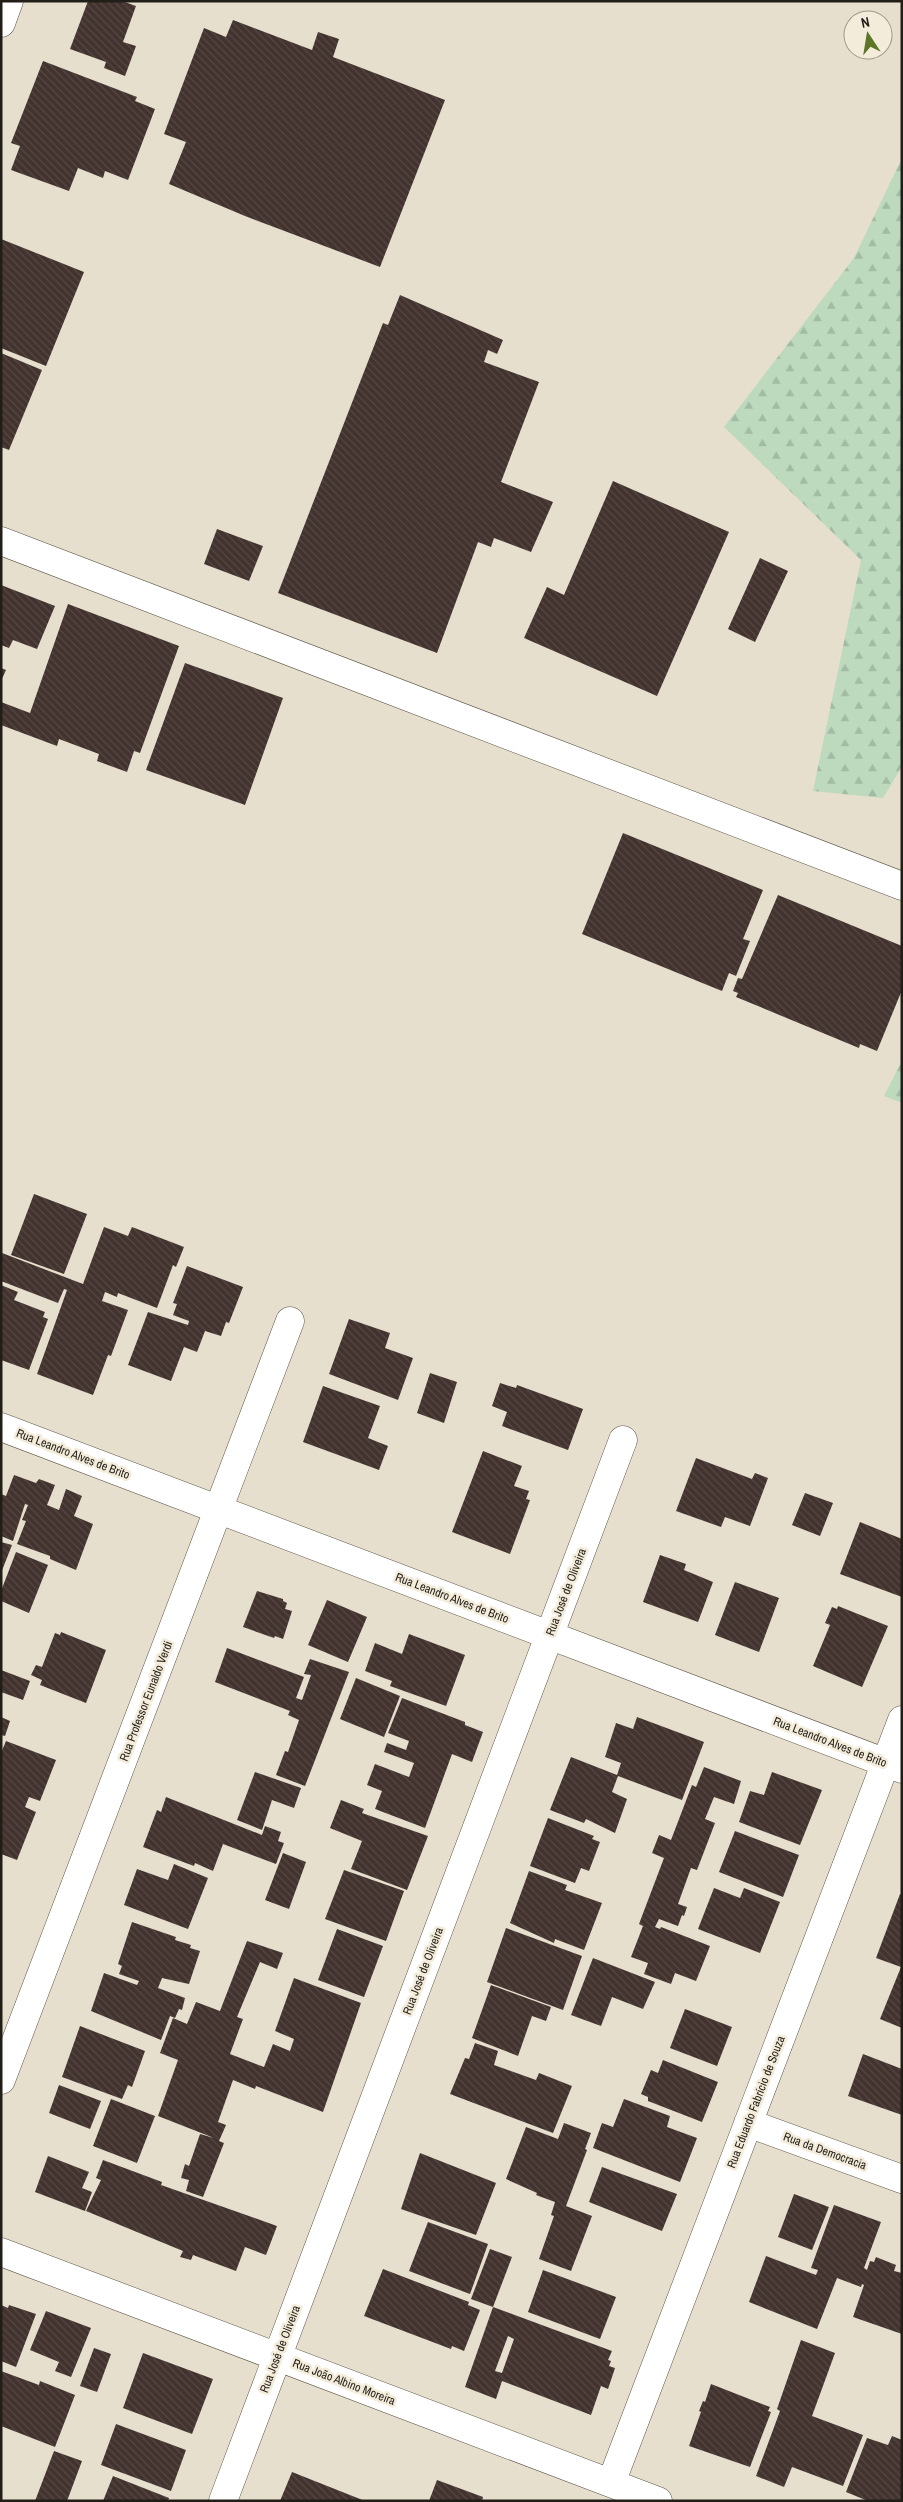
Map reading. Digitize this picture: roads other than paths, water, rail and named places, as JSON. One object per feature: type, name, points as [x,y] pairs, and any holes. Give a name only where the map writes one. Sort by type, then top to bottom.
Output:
[{"type":"street","points":[[1,23],[10,1]]},
{"type":"street","points":[[1,541],[902,886]]},
{"type":"street","name":"Rua Professor Eunaldo Verdi","points":[[1,2080],[290,1321]]},
{"type":"street","name":"Rua Leandro Alves de Brito","points":[[1,1427],[894,1766]]},
{"type":"street","name":"Rua José de Oliveira","points":[[223,2501],[623,1440]]},
{"type":"street","name":"Rua Eduardo Fabrício de Souza","points":[[611,2483],[748,2123],[894,1766],[902,1720]]},
{"type":"street","name":"Rua da Democracia","points":[[748,2123],[902,2179]]},
{"type":"street","name":"Rua João Albino Moreira","points":[[1,2252],[658,2501]]}]
